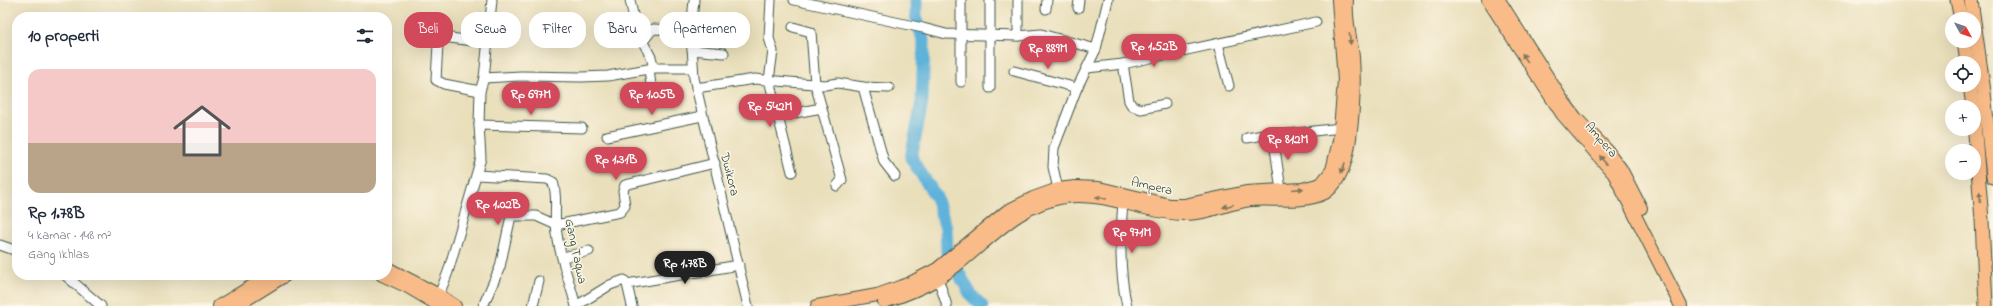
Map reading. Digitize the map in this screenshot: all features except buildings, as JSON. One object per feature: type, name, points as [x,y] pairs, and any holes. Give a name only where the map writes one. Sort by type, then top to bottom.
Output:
[{"type":"highway","points":[[1958,0],[1960,12]]},
{"type":"highway","points":[[1971,0],[1984,92],[1993,177]]},
{"type":"highway","points":[[1975,136],[1982,220],[1986,306]]},
{"type":"main road","name":"Ampera","points":[[962,254],[1020,214],[1074,192],[1099,188],[1170,205],[1184,205],[1246,192],[1314,187],[1324,182],[1336,161],[1341,128],[1344,62],[1337,10],[1338,0]]},
{"type":"main road","name":"Ampera","points":[[857,306],[884,304],[902,296],[942,272],[1007,212],[1033,198],[1058,189],[1171,213],[1192,214],[1249,200],[1300,199],[1315,196],[1328,191],[1342,171],[1346,160],[1350,134],[1353,76],[1347,0]]},
{"type":"main road","name":"Ampera","points":[[1488,0],[1562,114],[1614,174],[1680,306]]},
{"type":"main road","name":"Ampera","points":[[1499,0],[1561,98],[1576,118],[1606,149],[1621,169],[1688,306]]},
{"type":"main road","points":[[392,271],[439,300]]},
{"type":"main road","name":"Ampera","points":[[818,306],[892,291],[926,275],[942,272]]},
{"type":"main road","points":[[235,303],[264,280]]},
{"type":"main road","points":[[218,306],[235,303],[277,280]]},
{"type":"main road","points":[[392,280],[455,306]]},
{"type":"street","points":[[491,12],[492,0]]},
{"type":"street","points":[[630,0],[632,12]]},
{"type":"street","name":"Dwikora","points":[[693,12],[694,0]]},
{"type":"street","points":[[771,0],[769,38],[772,51],[769,80],[792,172]]},
{"type":"street","points":[[798,0],[946,34],[990,36],[1040,34],[1096,49]]},
{"type":"street","points":[[961,0],[961,82]]},
{"type":"street","points":[[990,0],[990,88]]},
{"type":"street","points":[[1018,0],[1018,36]]},
{"type":"street","points":[[1058,189],[1052,156],[1077,88],[1096,49],[1108,0]]},
{"type":"street","points":[[1087,68],[1123,64],[1316,22]]},
{"type":"street","points":[[793,27],[811,32],[815,84],[842,180],[837,186]]},
{"type":"street","points":[[461,39],[443,37],[438,44],[436,80],[444,84],[480,91]]},
{"type":"street","points":[[1218,44],[1229,86]]},
{"type":"street","points":[[439,300],[481,158],[479,125],[480,91],[484,78],[487,48]]},
{"type":"street","points":[[646,48],[651,57],[652,94]]},
{"type":"street","points":[[692,50],[724,53]]},
{"type":"street","name":"Dwikora","points":[[692,50],[692,68],[702,116],[715,163],[748,306]]},
{"type":"street","points":[[1123,64],[1129,101],[1132,106],[1142,109],[1165,104]]},
{"type":"street","points":[[484,78],[521,76],[581,78],[608,76],[651,68],[692,68]]},
{"type":"street","points":[[1014,71],[1077,88]]},
{"type":"street","points":[[696,88],[755,79],[831,85],[838,83],[863,87],[889,88]]},
{"type":"street","points":[[863,87],[884,162],[896,176]]},
{"type":"street","points":[[778,116],[822,108]]},
{"type":"street","points":[[607,136],[702,116]]},
{"type":"street","points":[[479,125],[582,128]]},
{"type":"street","points":[[1247,138],[1263,135],[1341,128]]},
{"type":"street","points":[[1273,135],[1282,190]]},
{"type":"street","points":[[483,306],[500,267],[511,216],[536,216],[556,225],[620,212],[625,206],[625,186],[715,163]]},
{"type":"street","name":"Gang Taqwa","points":[[477,175],[550,180],[553,182],[556,194],[556,225],[576,306]]},
{"type":"street","points":[[1123,203],[1121,231],[1124,305]]},
{"type":"street","points":[[0,245],[12,249]]},
{"type":"street","points":[[563,257],[589,251]]},
{"type":"street","points":[[627,284],[739,264]]},
{"type":"street","points":[[942,272],[946,306]]},
{"type":"street","points":[[71,280],[101,306]]},
{"type":"street","points":[[576,306],[621,280],[624,280],[627,284],[632,306]]},
{"type":"street","points":[[533,306],[539,282]]},
{"type":"waterway","points":[[916,0],[916,16],[924,43],[922,102],[911,158],[936,197],[946,228],[947,252],[971,295],[982,306]]}]
